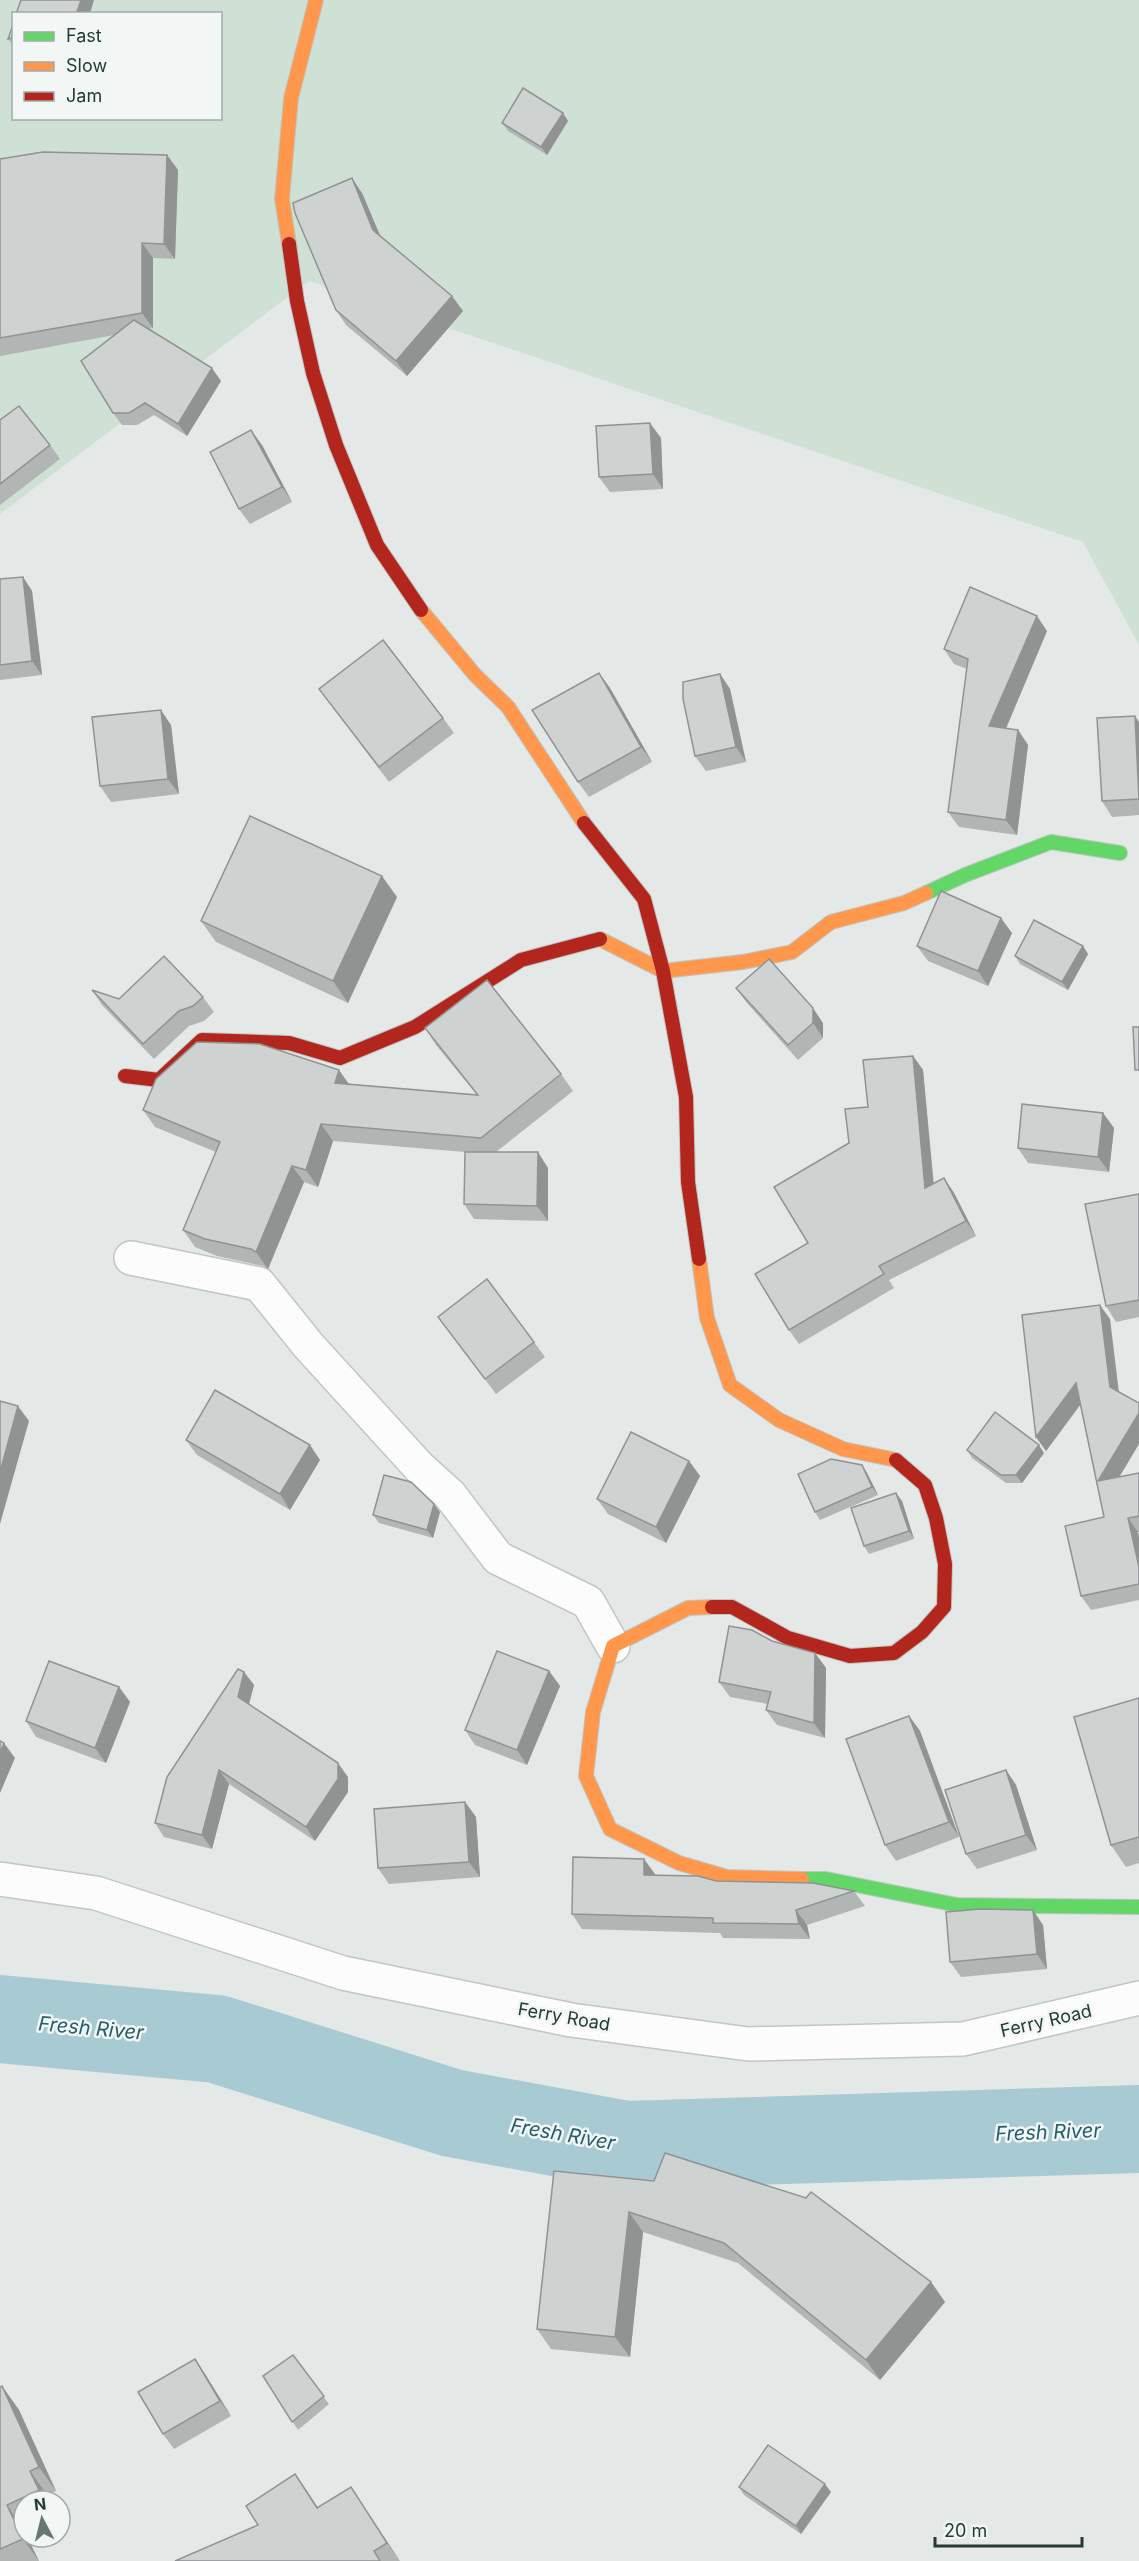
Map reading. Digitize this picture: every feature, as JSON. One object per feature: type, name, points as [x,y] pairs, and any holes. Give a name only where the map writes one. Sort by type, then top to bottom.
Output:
[{"type":"street","points":[[316,0],[291,98],[282,198],[297,301],[313,373],[336,445],[377,545],[430,622],[474,675],[508,707],[589,831],[644,899],[663,971],[686,1097],[687,1182],[707,1318],[730,1384],[778,1420],[843,1449],[898,1460],[926,1485],[936,1518],[945,1564],[944,1607],[922,1632],[894,1653],[850,1656],[788,1638],[732,1607],[688,1608],[613,1646],[593,1712],[586,1776],[610,1830],[679,1863],[727,1877],[826,1879],[957,1905],[1139,1907]]},
{"type":"street","points":[[125,1076],[159,1080],[202,1040],[288,1043],[340,1058],[415,1027],[520,960],[600,939],[663,971],[743,962],[792,952],[831,922],[904,903],[965,875],[1051,842],[1120,853]]},
{"type":"street","points":[[131,1258],[259,1284],[308,1345],[404,1451],[450,1495],[498,1558],[588,1602],[613,1646]]},
{"type":"street","name":"Ferry Road","points":[[0,1879],[96,1893],[343,1973],[571,2020],[748,2044],[963,2039],[1139,1998]]},
{"type":"green space","points":[[0,0],[1139,0],[1139,645],[1083,542],[309,281],[0,514]]},
{"type":"building","points":[[21,0],[81,0],[77,12],[17,12]]},
{"type":"building","points":[[523,88],[563,113],[541,147],[502,123]]},
{"type":"building","points":[[43,152],[167,155],[164,244],[142,243],[142,313],[0,338],[0,159]]},
{"type":"building","points":[[352,178],[373,230],[452,296],[396,361],[336,310],[295,213],[293,203]]},
{"type":"building","points":[[134,320],[212,368],[178,424],[145,403],[129,413],[113,413],[81,361]]},
{"type":"building","points":[[19,406],[50,445],[0,484],[0,420]]},
{"type":"building","points":[[650,423],[653,474],[599,477],[596,426]]},
{"type":"building","points":[[251,430],[282,487],[239,509],[210,452]]},
{"type":"building","points":[[23,577],[32,661],[0,665],[0,579]]},
{"type":"building","points":[[970,587],[1037,616],[989,726],[1018,730],[1006,820],[948,812],[968,659],[944,649]]},
{"type":"building","points":[[383,640],[443,718],[379,767],[319,689]]},
{"type":"building","points":[[599,673],[641,747],[578,782],[532,710]]},
{"type":"building","points":[[720,674],[736,747],[695,756],[683,699],[683,682]]},
{"type":"building","points":[[161,710],[168,779],[100,786],[92,717]]},
{"type":"building","points":[[1135,716],[1139,799],[1102,801],[1097,718]]},
{"type":"building","points":[[250,816],[382,876],[333,981],[201,921]]},
{"type":"building","points":[[941,891],[1001,918],[978,971],[917,946]]},
{"type":"building","points":[[1034,920],[1083,946],[1062,982],[1015,956]]},
{"type":"building","points":[[164,956],[203,997],[193,1006],[179,1011],[143,1044],[92,990],[119,999]]},
{"type":"building","points":[[769,959],[813,1008],[813,1023],[788,1045],[736,988]]},
{"type":"building","points":[[487,980],[561,1074],[481,1138],[321,1124],[306,1170],[292,1166],[256,1252],[205,1239],[183,1230],[220,1142],[143,1110],[156,1079],[197,1042],[260,1044],[339,1070],[335,1083],[478,1095],[425,1028]]},
{"type":"building","points":[[1133,1027],[1139,1027],[1139,1070],[1135,1070]]},
{"type":"building","points":[[913,1056],[925,1188],[944,1178],[966,1221],[879,1266],[884,1274],[789,1330],[755,1274],[808,1243],[774,1187],[849,1143],[845,1109],[868,1107],[863,1060]]},
{"type":"building","points":[[1022,1104],[1103,1113],[1098,1157],[1018,1148]]},
{"type":"building","points":[[465,1152],[538,1152],[537,1206],[464,1204]]},
{"type":"building","points":[[1139,1194],[1139,1300],[1106,1306],[1085,1204]]},
{"type":"building","points":[[487,1279],[534,1342],[485,1379],[438,1317]]},
{"type":"building","points":[[1100,1305],[1110,1387],[1139,1403],[1139,1413],[1098,1481],[1139,1473],[1139,1516],[1128,1518],[1139,1567],[1139,1584],[1081,1596],[1065,1526],[1104,1517],[1076,1383],[1036,1437],[1022,1315]]},
{"type":"building","points":[[215,1390],[310,1445],[280,1494],[186,1440]]},
{"type":"building","points":[[0,1401],[18,1406],[0,1472]]},
{"type":"building","points":[[995,1412],[1039,1445],[1016,1475],[1001,1475],[967,1450]]},
{"type":"building","points":[[631,1432],[689,1461],[656,1527],[597,1499]]},
{"type":"building","points":[[831,1459],[862,1465],[872,1487],[815,1512],[798,1474]]},
{"type":"building","points":[[384,1475],[411,1482],[434,1504],[427,1530],[373,1515]]},
{"type":"building","points":[[896,1493],[909,1531],[864,1546],[851,1508]]},
{"type":"building","points":[[729,1626],[752,1630],[772,1641],[815,1653],[814,1723],[766,1710],[771,1692],[719,1682]]},
{"type":"building","points":[[497,1651],[549,1671],[517,1750],[465,1730]]},
{"type":"building","points":[[49,1661],[119,1687],[95,1748],[26,1721]]},
{"type":"building","points":[[238,1669],[244,1672],[238,1697],[338,1763],[338,1779],[306,1827],[219,1770],[202,1835],[155,1823],[167,1777]]},
{"type":"building","points":[[1139,1698],[1139,1837],[1111,1845],[1074,1717]]},
{"type":"building","points":[[909,1716],[949,1822],[885,1845],[846,1739]]},
{"type":"building","points":[[0,1741],[4,1743],[0,1753]]},
{"type":"building","points":[[1006,1770],[1026,1835],[966,1854],[945,1790]]},
{"type":"building","points":[[465,1802],[469,1862],[378,1868],[374,1809]]},
{"type":"building","points":[[573,1857],[644,1859],[644,1875],[698,1876],[716,1881],[813,1883],[854,1891],[796,1910],[799,1924],[713,1923],[713,1918],[572,1914]]},
{"type":"building","points":[[980,1909],[1033,1910],[1037,1954],[950,1962],[946,1912]]},
{"type":"building","points":[[665,2153],[806,2198],[811,2192],[931,2282],[866,2360],[724,2243],[629,2212],[615,2337],[537,2329],[554,2171],[654,2181]]},
{"type":"building","points":[[293,2355],[324,2396],[292,2422],[263,2376]]},
{"type":"building","points":[[195,2359],[220,2401],[163,2434],[138,2392]]},
{"type":"building","points":[[2,2386],[39,2467],[30,2471],[39,2489],[12,2489],[12,2503],[7,2505],[12,2516],[12,2544],[0,2549],[0,2387]]},
{"type":"building","points":[[768,2445],[825,2484],[796,2526],[739,2487]]},
{"type":"building","points":[[295,2474],[317,2508],[351,2487],[387,2543],[374,2551],[380,2561],[175,2561],[258,2525],[246,2506]]},
{"type":"waterway","name":"Fresh River","points":[[0,2019],[217,2039],[452,2113],[626,2145],[1139,2129]]},
{"type":"traffic: fast","points":[[926,893],[965,875],[1051,842],[1120,853]]},
{"type":"traffic: fast","points":[[802,1879],[826,1879],[957,1905],[1139,1907]]},
{"type":"traffic: slow","points":[[289,244],[282,199],[291,98],[316,0]]},
{"type":"traffic: slow","points":[[421,610],[475,675],[508,707],[584,823]]},
{"type":"traffic: slow","points":[[600,939],[663,971],[743,962],[792,952],[831,922],[904,903],[926,893]]},
{"type":"traffic: slow","points":[[699,1259],[707,1318],[730,1385],[779,1420],[843,1449],[896,1460]]},
{"type":"traffic: slow","points":[[712,1607],[688,1608],[613,1646],[593,1712],[586,1776],[610,1829],[679,1863],[727,1877],[802,1879]]},
{"type":"traffic: jam","points":[[289,244],[297,301],[313,373],[336,445],[377,545],[421,610]]},
{"type":"traffic: jam","points":[[584,823],[644,899],[663,971],[686,1097],[688,1182],[699,1259]]},
{"type":"traffic: jam","points":[[125,1076],[159,1080],[202,1040],[289,1043],[340,1058],[415,1027],[521,960],[600,939]]},
{"type":"traffic: jam","points":[[712,1607],[732,1607],[788,1638],[850,1656],[894,1653],[922,1632],[944,1607],[945,1564],[936,1518],[925,1485],[896,1460]]}]
